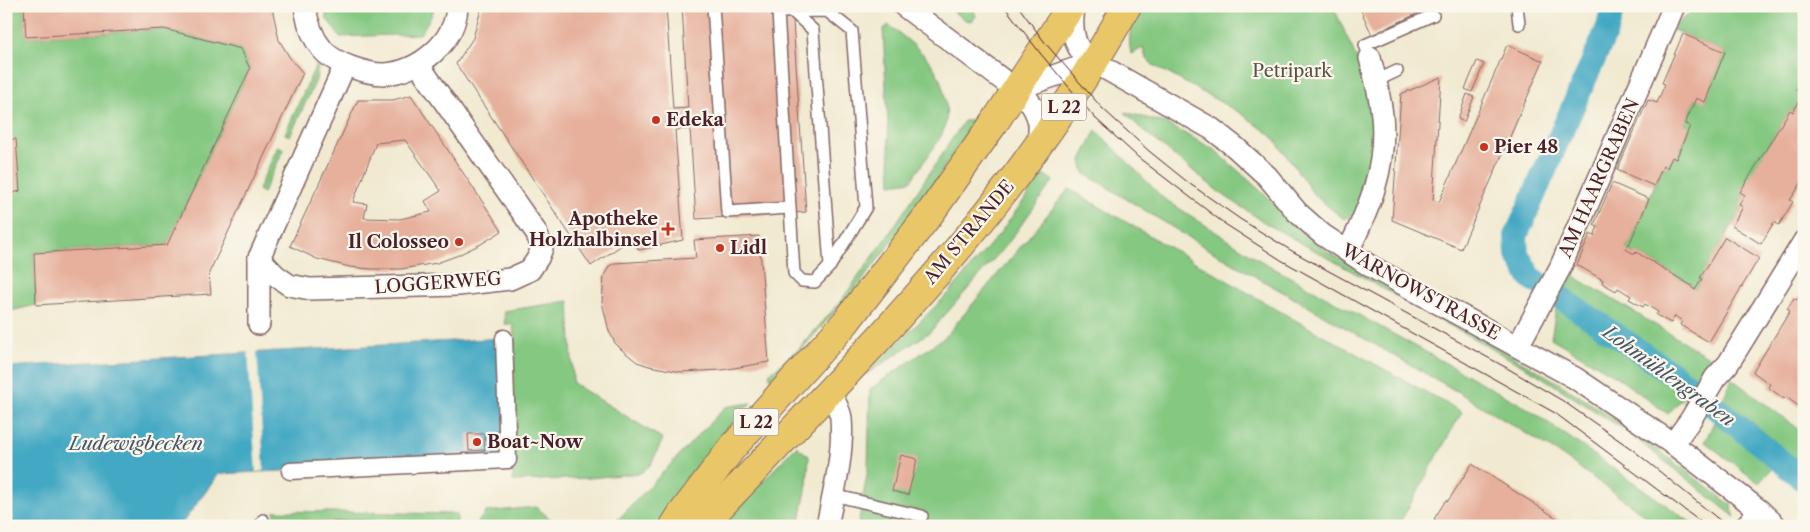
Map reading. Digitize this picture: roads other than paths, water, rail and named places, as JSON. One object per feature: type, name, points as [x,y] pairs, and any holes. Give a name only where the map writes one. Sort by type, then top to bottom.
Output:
[{"type":"main road","name":"L 22","points":[[674,526],[732,448],[845,323],[931,212],[1071,6]]},
{"type":"main road","name":"L 22","points":[[1094,62],[1127,6]]},
{"type":"main road","name":"AM STRANDE","points":[[702,526],[830,390],[970,234],[1035,151],[1094,62]]},
{"type":"main road","points":[[830,390],[845,323]]},
{"type":"street","points":[[305,6],[307,19],[321,49],[345,65],[367,73],[384,74],[402,71],[418,64],[436,51],[450,33],[457,6]]},
{"type":"street","points":[[904,6],[1027,98],[1036,111],[1040,125],[1035,151]]},
{"type":"street","name":"WARNOWSTRASSE","points":[[1075,6],[1072,14],[1074,32],[1080,49],[1094,62],[1212,129],[1235,146],[1267,176],[1297,212],[1323,234],[1370,266],[1574,378],[1673,444],[1753,518],[1776,526]]},
{"type":"street","name":"AM HAARGRABEN","points":[[1518,346],[1560,268],[1674,6]]},
{"type":"street","points":[[1348,251],[1368,210],[1380,167],[1383,129],[1382,115],[1370,58]]},
{"type":"street","points":[[1016,89],[1094,62]]},
{"type":"street","name":"LOGGERWEG","points":[[259,258],[275,275],[289,285],[310,289],[458,285],[510,279],[530,270],[542,248],[536,232],[418,64]]},
{"type":"street","points":[[259,324],[259,258],[345,65]]},
{"type":"street","points":[[1673,444],[1716,378],[1728,364],[1804,241]]},
{"type":"street","points":[[290,471],[508,460],[504,338]]},
{"type":"street","points":[[828,526],[840,453],[841,416],[830,390]]},
{"type":"street","name":"WARNOWSTRASSE","points":[[1753,518],[1795,526]]},
{"type":"lane","points":[[713,6],[726,212],[789,208]]},
{"type":"lane","points":[[1517,6],[1519,24]]},
{"type":"lane","points":[[778,9],[793,12],[827,11],[852,31],[866,207],[830,266],[815,282],[802,281],[794,273],[789,208],[778,9]]},
{"type":"lane","points":[[793,12],[813,30],[830,266]]},
{"type":"lane","points":[[1370,58],[1365,45],[1433,15]]},
{"type":"lane","points":[[1376,81],[1397,71]]},
{"type":"lane","points":[[833,495],[922,516]]},
{"type":"water","name":"Ludewigbecken","points":[[504,338],[508,460],[219,474],[180,526],[6,526],[6,367]]},
{"type":"waterway","name":"Lohmühlengraben","points":[[1613,6],[1608,27],[1516,236],[1517,254],[1530,277],[1679,378],[1804,480]]},
{"type":"tram line","points":[[1004,6],[1040,53],[1095,118],[1139,158],[1225,224],[1281,260],[1555,413],[1706,526]]},
{"type":"tram line","points":[[1018,6],[1046,44],[1102,108],[1149,151],[1190,184],[1240,219],[1292,251],[1507,368],[1563,401],[1633,450],[1727,526]]},
{"type":"place","name":"Edeka","points":[[656,120]]},
{"type":"place","name":"Pier 48","points":[[1484,147]]},
{"type":"place","name":"Apotheke Holzhalbinsel","points":[[668,229]]},
{"type":"place","name":"Il Colosseo","points":[[459,242]]},
{"type":"place","name":"Lidl","points":[[720,248]]},
{"type":"place","name":"Boat~Now","points":[[477,442]]},
{"type":"park label","name":"Petripark","points":[[1292,71]]}]
